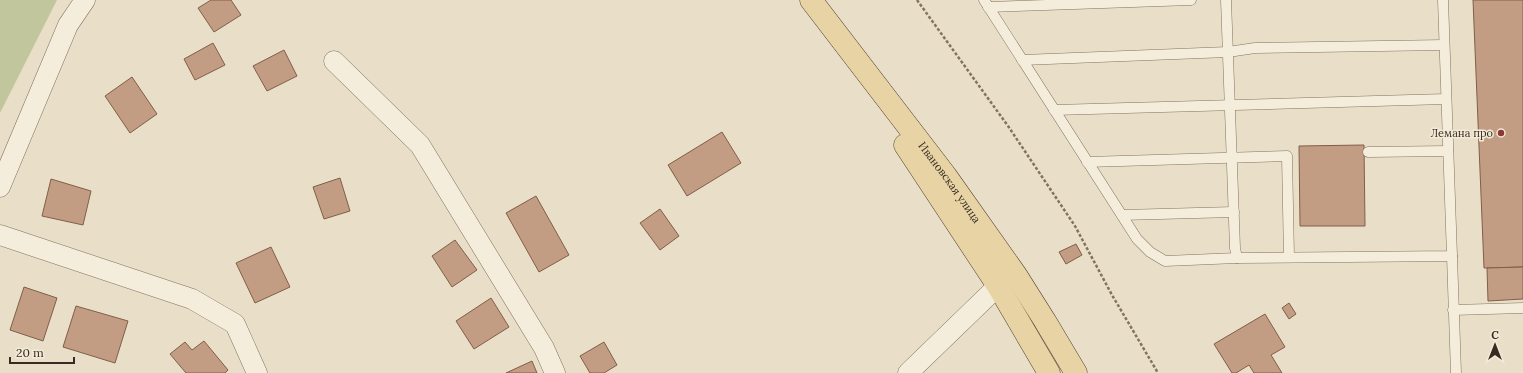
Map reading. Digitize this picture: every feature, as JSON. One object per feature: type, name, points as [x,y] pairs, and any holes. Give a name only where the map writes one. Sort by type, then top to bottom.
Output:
[{"type":"main road","points":[[796,0],[857,76],[911,153],[998,286],[1049,373]]},
{"type":"main road","name":"Ивановская улица","points":[[811,0],[946,176],[1016,275],[1045,320],[1076,373]]},
{"type":"street","points":[[0,187],[68,26],[86,0]]},
{"type":"street","points":[[334,61],[420,145],[544,348],[555,373]]},
{"type":"street","points":[[0,235],[192,299],[235,324],[257,373]]},
{"type":"street","points":[[908,373],[998,286]]},
{"type":"lane","points":[[986,4],[1191,0]]},
{"type":"lane","points":[[1226,0],[1237,258]]},
{"type":"lane","points":[[1443,0],[1456,373]]},
{"type":"lane","points":[[986,4],[1137,239],[1150,252],[1165,261],[1237,258],[1452,256]]},
{"type":"lane","points":[[1022,60],[1228,52],[1255,48],[1444,45]]},
{"type":"lane","points":[[1054,110],[1446,99]]},
{"type":"lane","points":[[1368,152],[1448,151]]},
{"type":"lane","points":[[1087,162],[1287,156],[1289,258]]},
{"type":"lane","points":[[1122,215],[1234,212]]},
{"type":"lane","points":[[1453,310],[1523,308]]},
{"type":"path","points":[[917,0],[1008,126],[1075,226],[1112,295],[1158,373]]},
{"type":"green space","points":[[0,0],[57,0],[0,113]]},
{"type":"building","points":[[211,0],[231,0],[241,15],[214,32],[198,8]]},
{"type":"building","name":"Лемана про","points":[[1473,0],[1523,0],[1523,267],[1484,268]]},
{"type":"building","points":[[213,43],[225,65],[195,80],[184,59]]},
{"type":"building","points":[[284,50],[297,76],[267,91],[253,66]]},
{"type":"building","points":[[132,77],[157,114],[130,133],[105,96]]},
{"type":"building","points":[[722,132],[741,163],[687,196],[668,165]]},
{"type":"building","points":[[1364,145],[1365,226],[1300,226],[1299,146]]},
{"type":"building","points":[[340,178],[350,211],[324,219],[313,187]]},
{"type":"building","points":[[51,179],[91,191],[83,225],[42,216]]},
{"type":"building","points":[[536,196],[569,255],[539,272],[506,213]]},
{"type":"building","points":[[660,209],[679,236],[660,250],[640,223]]},
{"type":"building","points":[[455,240],[477,270],[452,287],[432,256]]},
{"type":"building","points":[[1076,244],[1082,255],[1066,264],[1059,252]]},
{"type":"building","points":[[271,247],[290,287],[255,303],[236,263]]},
{"type":"building","points":[[1523,267],[1523,299],[1488,301],[1487,268]]},
{"type":"building","points":[[24,287],[57,298],[43,341],[10,330]]},
{"type":"building","points":[[491,298],[509,327],[474,349],[456,321]]},
{"type":"building","points":[[1289,303],[1296,314],[1289,319],[1282,308]]},
{"type":"building","points":[[76,306],[128,321],[115,363],[63,347]]},
{"type":"building","points":[[1265,314],[1285,347],[1271,355],[1282,373],[1254,373],[1249,365],[1236,373],[1232,373],[1214,344]]},
{"type":"building","points":[[204,341],[228,370],[225,373],[186,373],[170,354],[185,342],[192,350]]},
{"type":"building","points":[[604,342],[617,365],[604,373],[590,373],[580,356]]},
{"type":"building","points":[[532,361],[537,373],[506,373]]},
{"type":"place","name":"Лемана про","points":[[1501,133]]}]
